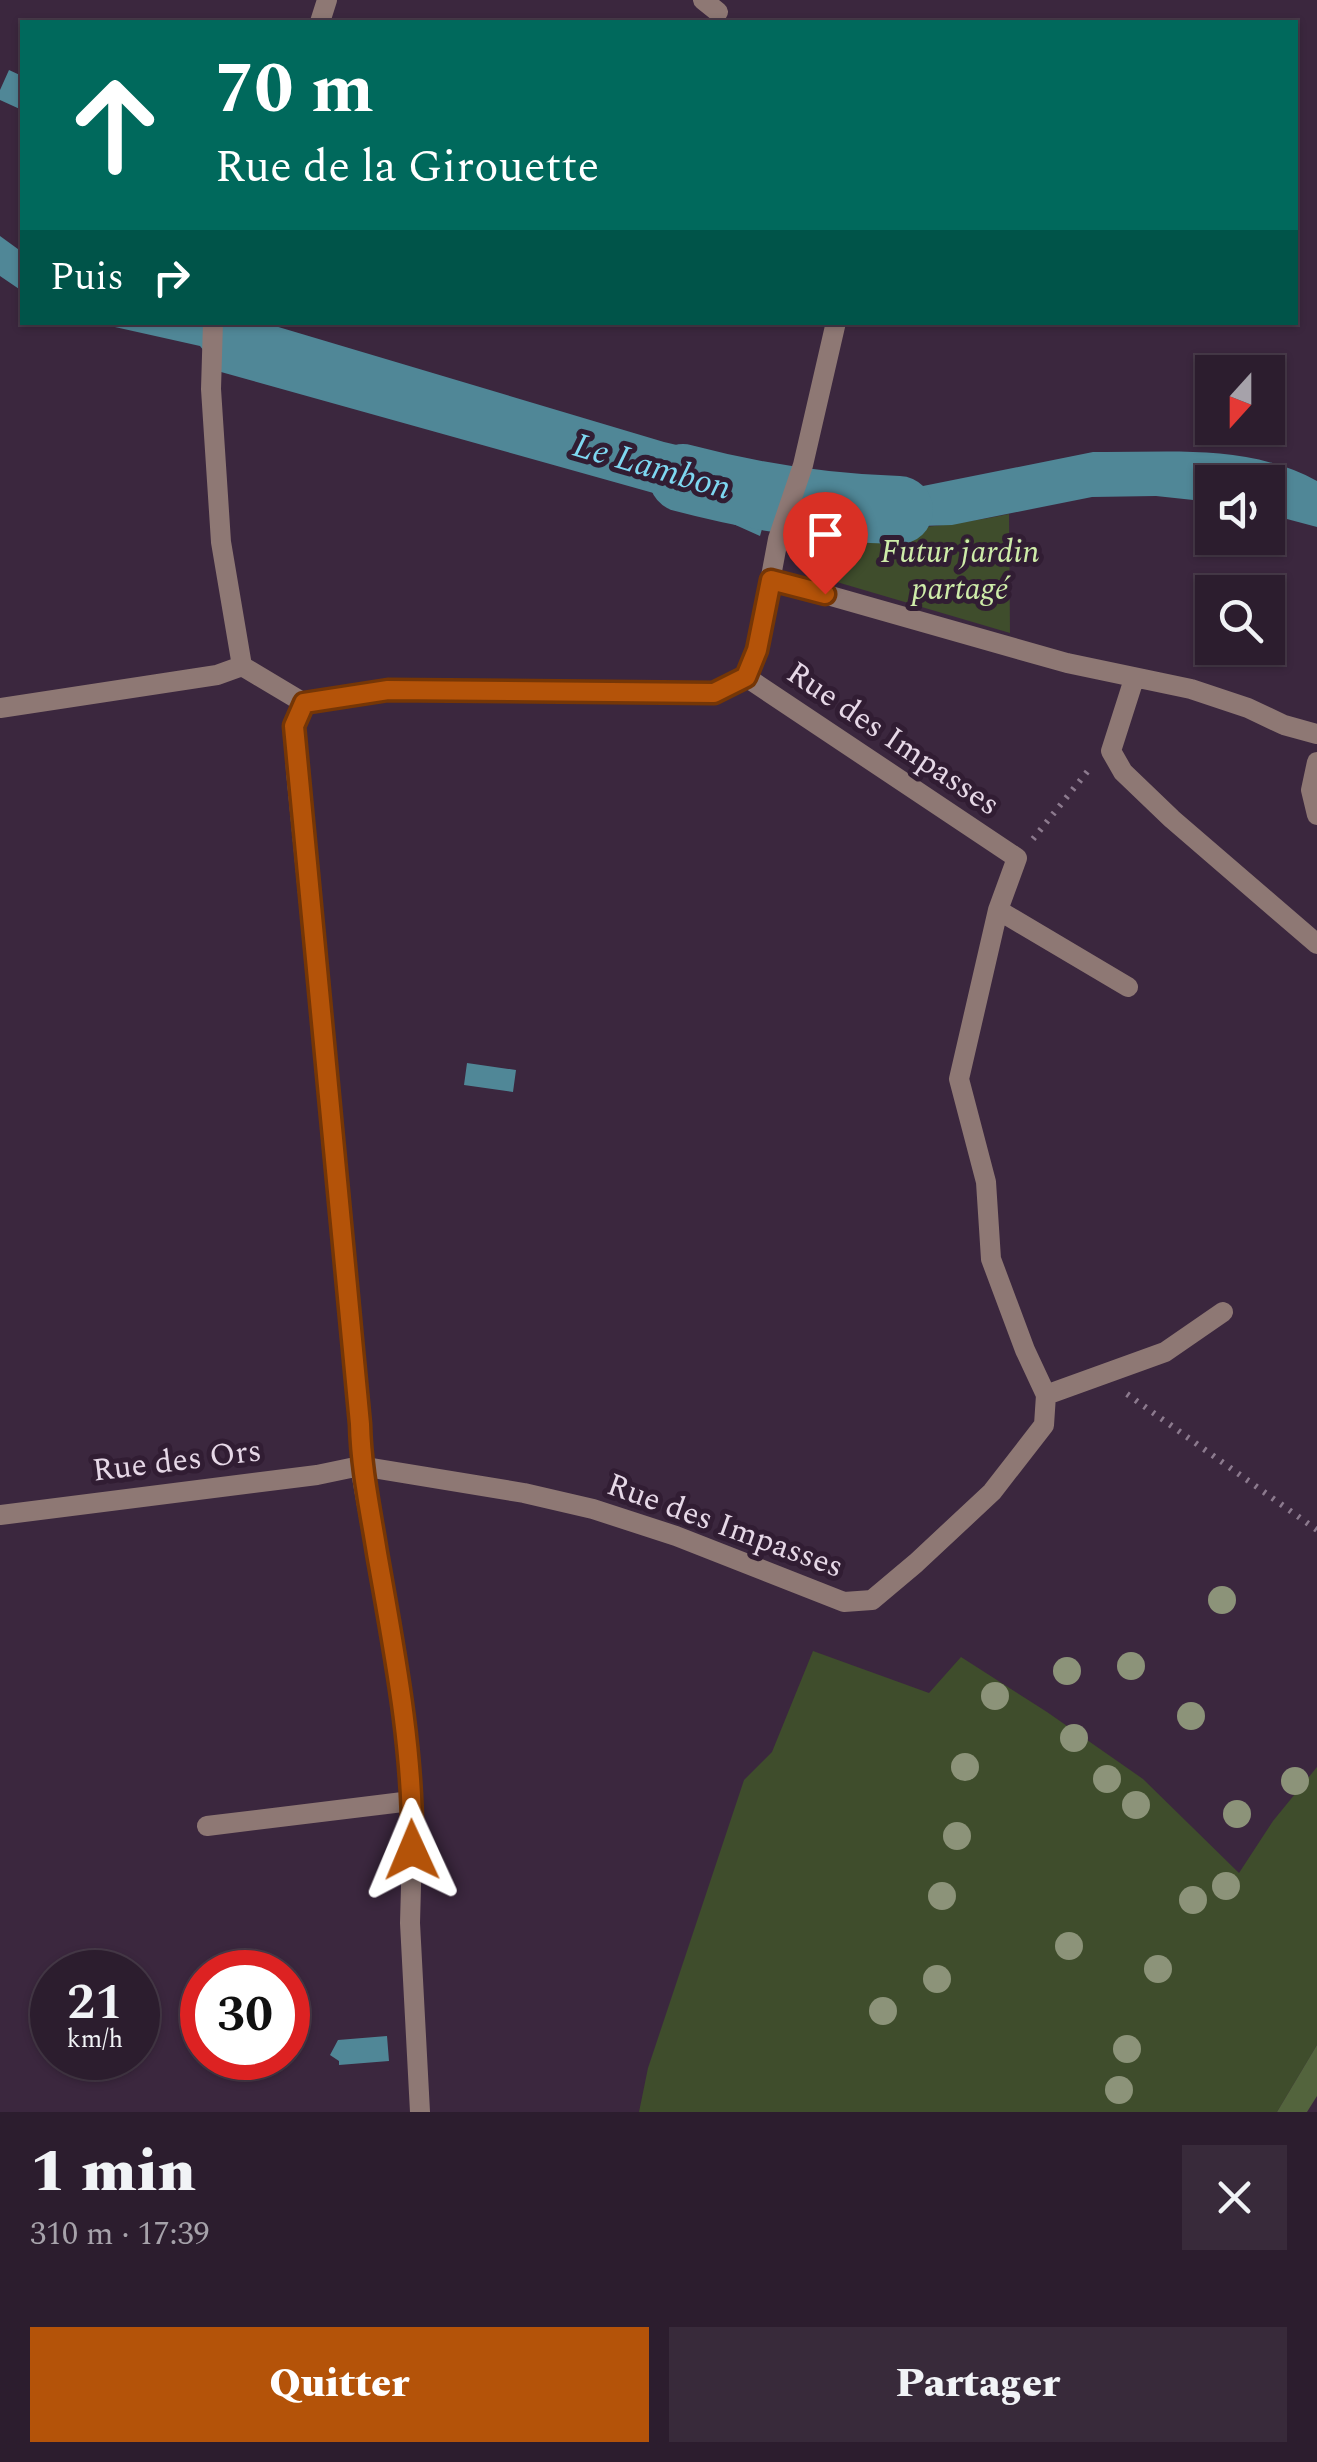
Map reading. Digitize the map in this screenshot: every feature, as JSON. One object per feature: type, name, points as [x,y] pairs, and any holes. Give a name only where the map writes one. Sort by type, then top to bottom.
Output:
[{"type":"street","points":[[213,325],[212,380],[222,542],[242,666]]},
{"type":"street","points":[[242,666],[304,703],[388,690],[714,693],[746,677],[757,650],[778,538],[802,466],[835,325]]},
{"type":"street","points":[[771,580],[1134,679],[1192,689],[1248,708],[1284,726],[1317,734]]},
{"type":"street","points":[[0,708],[217,675],[242,666]]},
{"type":"street","name":"Rue des Impasses","points":[[360,1466],[524,1492],[593,1509],[676,1536],[844,1602],[872,1600],[992,1492],[1044,1425],[1046,1395],[992,1259],[986,1182],[959,1080],[998,910],[1016,858],[746,677]]},
{"type":"street","points":[[1134,679],[1112,750],[1123,772],[1317,944]]},
{"type":"street","points":[[304,703],[294,726],[296,771],[360,1424],[360,1466],[401,1696],[411,1800],[410,1924],[420,2112]]},
{"type":"street","points":[[1317,762],[1310,790],[1317,815]]},
{"type":"street","points":[[998,910],[1128,988]]},
{"type":"street","points":[[1046,1395],[1165,1352],[1222,1312]]},
{"type":"street","name":"Rue des Ors","points":[[0,1516],[360,1466]]},
{"type":"street","points":[[207,1826],[411,1800]]},
{"type":"path","points":[[1016,858],[1098,758],[1112,750]]},
{"type":"path","points":[[1100,1374],[1317,1530]]},
{"type":"green space","name":"Futur jardin partagé","points":[[1009,514],[1010,633],[813,575],[796,551],[803,522],[878,530]]},
{"type":"green space","points":[[813,1651],[929,1693],[961,1657],[1143,1779],[1239,1873],[1273,1821],[1317,1767],[1317,2045],[1277,2112],[639,2112],[648,2068],[744,1780],[772,1752]]},
{"type":"green space","points":[[1317,2045],[1317,2096],[1307,2112],[1277,2112]]},
{"type":"water","points":[[9,70],[20,75],[20,109],[0,100]]},
{"type":"water","points":[[0,236],[20,251],[20,290],[0,276]]},
{"type":"water","points":[[106,325],[272,325],[664,442],[779,469],[760,536],[682,501],[221,372],[200,346]]},
{"type":"water","points":[[1093,452],[1207,453],[1276,465],[1195,465],[1195,500],[1092,497],[952,525],[827,529],[803,522],[815,478],[903,490]]},
{"type":"water","points":[[1285,468],[1317,481],[1317,527],[1285,519]]},
{"type":"water","points":[[467,1063],[516,1070],[513,1092],[464,1085]]},
{"type":"water","points":[[387,2036],[389,2061],[339,2065],[330,2055],[338,2040]]},
{"type":"waterway","name":"Le Lambon","points":[[683,478],[790,500],[899,510]]},
{"type":"route","points":[[412,1850],[413,1813],[401,1696],[360,1466],[360,1424],[294,726],[304,703],[388,690],[714,693],[746,677],[757,650],[771,580],[825,594]]}]
